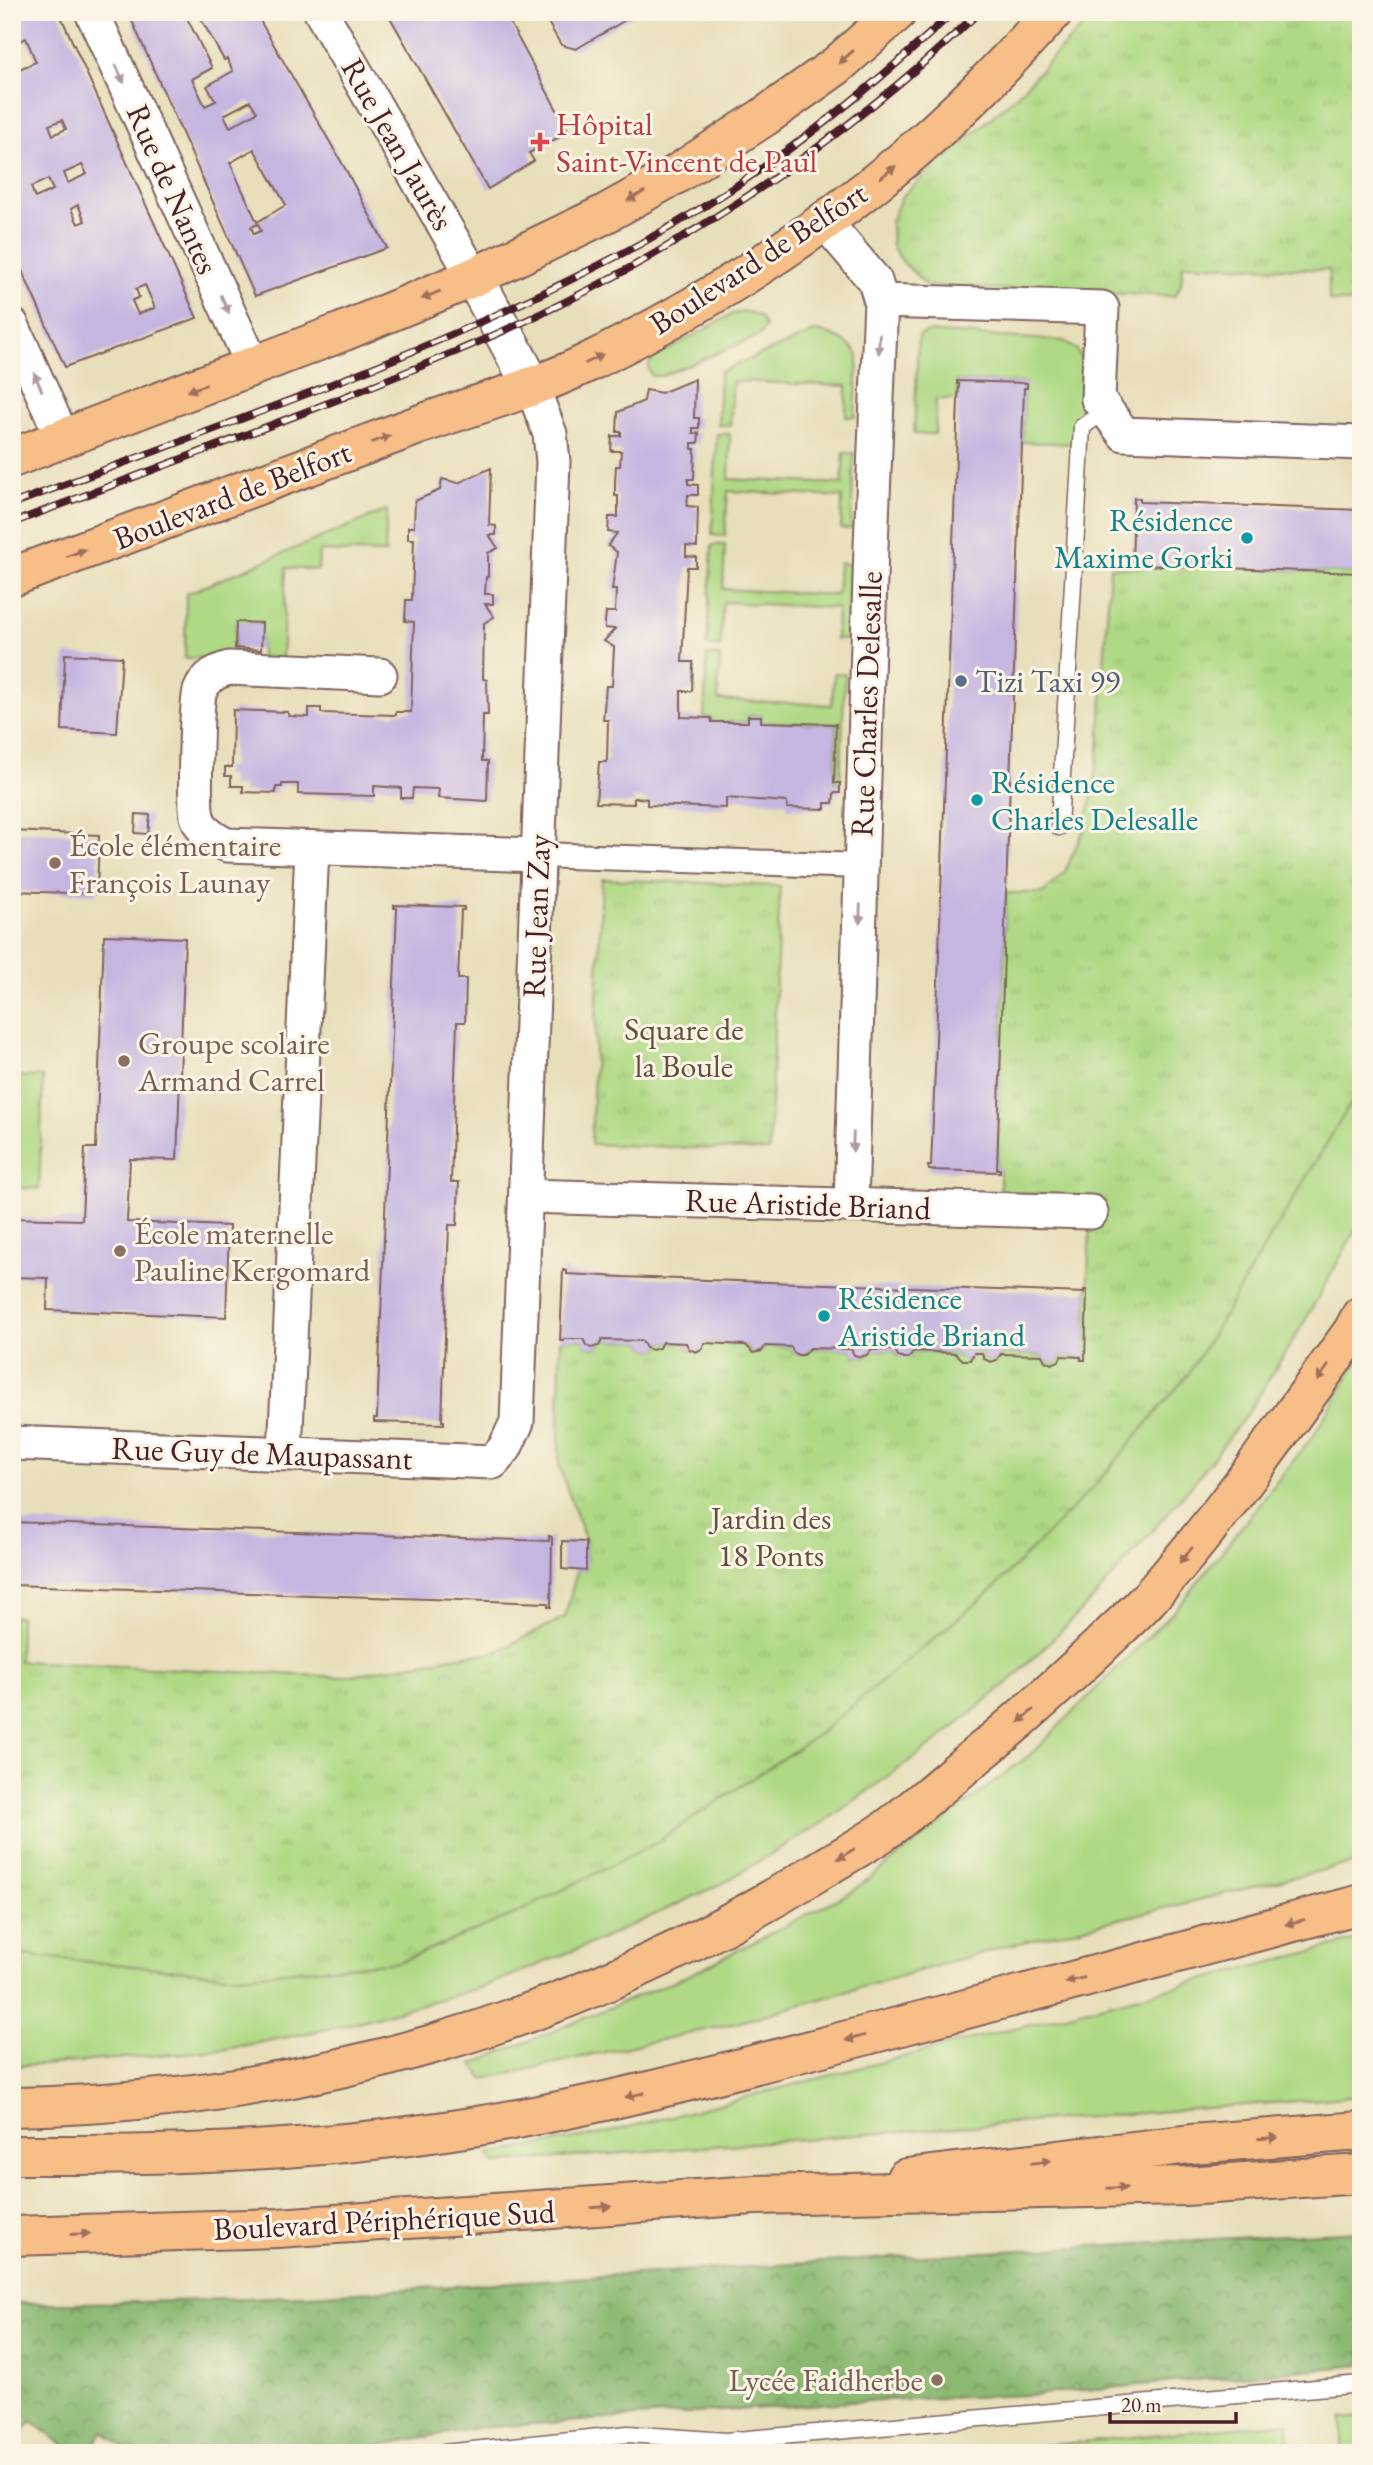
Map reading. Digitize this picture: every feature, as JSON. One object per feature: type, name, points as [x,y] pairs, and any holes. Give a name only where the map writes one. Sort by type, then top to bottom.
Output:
[{"type":"main road","points":[[12,458],[253,366],[474,277],[592,220],[675,175],[764,117],[836,66],[897,12]]},
{"type":"main road","name":"Boulevard de Belfort","points":[[12,577],[463,408],[532,386],[582,365],[630,340],[741,277],[825,222],[904,160],[1008,62],[1053,12]]},
{"type":"main road","points":[[12,2107],[122,2103],[268,2084],[430,2046],[506,2022],[587,1991],[665,1957],[761,1907],[883,1831],[1029,1714],[1149,1598],[1227,1505],[1361,1317]]},
{"type":"main road","points":[[12,2155],[183,2154],[273,2150],[426,2134],[543,2114],[717,2074],[1361,1904]]},
{"type":"main road","points":[[754,2196],[1191,2144],[1361,2131]]},
{"type":"main road","points":[[754,2196],[1185,2186],[1361,2174]]},
{"type":"main road","name":"Boulevard Périphérique Sud","points":[[12,2236],[278,2228],[754,2196]]},
{"type":"street","name":"Rue de Nantes","points":[[92,12],[253,366]]},
{"type":"street","name":"Rue Jean Jaurès","points":[[321,12],[474,277]]},
{"type":"street","name":"Rue Charles Delesalle","points":[[825,222],[875,281],[881,300],[851,1205]]},
{"type":"street","points":[[474,277],[532,386]]},
{"type":"street","points":[[881,300],[1102,308],[1098,399],[1124,434],[1361,443]]},
{"type":"street","points":[[12,325],[63,439]]},
{"type":"street","name":"Rue Jean Zay","points":[[505,1448],[517,1422],[553,461],[550,434],[532,386]]},
{"type":"street","points":[[380,675],[229,668],[214,673],[199,693],[195,798],[197,816],[214,840],[227,845],[862,866]]},
{"type":"street","points":[[285,1453],[312,848]]},
{"type":"street","name":"Rue Aristide Briand","points":[[526,1196],[1091,1212]]},
{"type":"street","name":"Rue Guy de Maupassant","points":[[12,1443],[493,1462],[505,1448]]},
{"type":"lane","points":[[1059,827],[1082,427],[1106,410]]},
{"type":"lane","points":[[444,2453],[628,2434],[726,2441],[1361,2384]]},
{"type":"green space","points":[[1096,12],[1361,12],[1361,385],[1358,385],[1360,303],[1329,301],[1329,270],[1183,264],[1181,284],[1175,296],[927,286],[903,262],[892,246],[891,222],[902,196],[1017,95]]},
{"type":"green space","points":[[747,312],[762,320],[765,327],[759,336],[662,376],[652,376],[649,363],[652,359],[732,314]]},
{"type":"green space","points":[[817,331],[840,339],[858,355],[855,417],[846,417],[847,386],[733,381],[730,425],[718,425],[720,372]]},
{"type":"green space","points":[[927,332],[1064,341],[1077,350],[1082,361],[1079,444],[1022,442],[1026,383],[957,381],[958,399],[936,399],[935,434],[914,434],[918,341],[920,335]]},
{"type":"green space","points":[[717,434],[730,434],[729,479],[842,484],[844,453],[854,453],[851,529],[841,529],[842,497],[728,491],[725,536],[712,535]]},
{"type":"green space","points":[[387,510],[385,553],[319,551],[318,570],[286,568],[282,660],[261,659],[261,623],[236,623],[234,659],[185,658],[186,594]]},
{"type":"green space","points":[[712,545],[725,545],[723,589],[837,595],[839,563],[849,564],[846,639],[836,639],[837,608],[723,602],[720,646],[707,646]]},
{"type":"green space","name":"Jardin des 18 Ponts","points":[[1137,565],[1361,573],[1361,1086],[1189,1373],[1098,1482],[991,1591],[816,1736],[652,1845],[517,1913],[399,1962],[238,1976],[12,1954],[12,1616],[20,1617],[19,1661],[341,1677],[465,1655],[494,1653],[565,1617],[577,1570],[586,1570],[586,1542],[559,1466],[560,1341],[564,1339],[583,1339],[586,1345],[592,1348],[599,1346],[602,1340],[642,1341],[646,1348],[652,1350],[659,1348],[662,1342],[686,1343],[689,1349],[696,1352],[702,1349],[705,1343],[746,1345],[753,1353],[762,1351],[765,1346],[791,1347],[794,1353],[803,1355],[810,1348],[851,1349],[854,1355],[862,1357],[871,1350],[895,1350],[898,1356],[909,1357],[914,1351],[955,1353],[963,1360],[970,1360],[974,1353],[982,1353],[984,1359],[991,1362],[997,1360],[1001,1354],[1042,1355],[1045,1361],[1051,1364],[1059,1361],[1061,1356],[1081,1357],[1081,1360],[1085,1360],[1091,1197],[1000,1193],[1000,1170],[997,1169],[1006,893],[1043,893],[1065,872],[1083,831],[1092,798],[1099,750],[1110,567],[1136,568]]},
{"type":"green space","points":[[707,655],[720,656],[718,700],[832,705],[834,673],[845,674],[840,783],[834,783],[836,724],[761,722],[761,716],[748,716],[748,722],[712,722],[711,718],[704,717]]},
{"type":"green space","name":"Square de la Boule","points":[[602,879],[780,886],[769,1151],[591,1144]]},
{"type":"green space","points":[[12,1076],[43,1077],[39,1189],[12,1187]]},
{"type":"green space","points":[[1361,1086],[1361,1220],[1306,1319],[1248,1413],[1191,1486],[1094,1598],[1013,1678],[936,1742],[830,1818],[725,1882],[600,1940],[483,1987],[343,2026],[221,2050],[12,2066],[12,1954],[237,1976],[652,1845],[816,1736],[991,1591],[1098,1482],[1189,1373]]},
{"type":"green space","points":[[1361,1356],[1361,1861],[1006,1946],[736,2023],[483,2079],[473,2064],[691,1974],[853,1891],[1032,1753],[1179,1606],[1313,1436]]},
{"type":"green space","points":[[1361,1939],[1361,2096],[494,2163],[489,2154],[602,2134]]},
{"type":"green space","points":[[1361,2231],[1361,2365],[1031,2395],[879,2400],[477,2428],[363,2448],[350,2453],[244,2453],[231,2444],[213,2453],[130,2453],[103,2431],[88,2453],[73,2453],[32,2421],[12,2444],[12,2303],[270,2297]]},
{"type":"green space","points":[[1361,2417],[1361,2453],[1342,2453],[1342,2419]]},
{"type":"green space","points":[[1288,2422],[1288,2453],[976,2453],[976,2452]]},
{"type":"building","points":[[12,12],[59,12],[197,318],[65,367],[12,248],[12,72],[36,62],[26,38],[12,45]],"holes":[[[62,120],[66,129],[53,135],[49,125]],[[82,165],[87,174],[68,183],[64,173]],[[48,179],[53,190],[35,198],[31,187]],[[78,205],[85,221],[78,224],[71,209]],[[145,285],[155,308],[138,314],[132,301],[139,297],[136,289]]]},
{"type":"building","points":[[128,12],[184,12],[212,68],[192,79],[205,106],[216,101],[207,86],[233,71],[197,12],[255,12],[346,170],[387,248],[255,296]],"holes":[[[250,101],[257,112],[230,127],[224,115]],[[254,149],[286,205],[257,222],[230,163]],[[258,224],[261,231],[254,234],[251,227]]]},
{"type":"building","points":[[387,12],[504,12],[569,132],[529,153],[534,161],[488,189]]},
{"type":"building","points":[[542,12],[636,12],[576,49],[561,45]]},
{"type":"building","points":[[695,379],[694,418],[699,418],[699,428],[693,428],[693,433],[699,433],[698,443],[692,443],[692,449],[695,449],[694,479],[688,479],[688,484],[698,485],[698,495],[688,495],[687,506],[698,507],[697,547],[686,546],[686,556],[696,557],[696,567],[687,567],[682,662],[693,662],[692,691],[681,691],[681,717],[711,718],[712,722],[748,722],[748,716],[761,716],[761,722],[836,724],[834,783],[840,783],[840,793],[834,793],[833,803],[825,803],[825,809],[787,808],[787,802],[726,798],[726,808],[647,805],[647,799],[639,798],[634,798],[634,804],[596,803],[599,762],[607,762],[608,720],[603,720],[606,686],[612,686],[614,647],[604,641],[615,629],[605,628],[606,612],[615,612],[616,590],[612,590],[617,552],[608,546],[617,533],[608,532],[609,517],[618,517],[615,482],[621,451],[611,451],[612,436],[621,436],[621,432],[617,432],[618,412],[644,401],[646,390],[661,393]]},
{"type":"building","name":"Résidence Charles Delesalle","points":[[957,381],[1027,383],[1027,388],[1024,388],[1006,893],[997,1169],[1000,1169],[1000,1172],[929,1170],[928,1166],[931,1166],[935,1070]]},
{"type":"building","points":[[491,468],[489,525],[496,526],[496,535],[489,535],[498,548],[488,553],[485,594],[493,594],[493,604],[485,604],[494,617],[484,623],[483,679],[487,680],[488,715],[483,715],[482,761],[488,761],[487,801],[438,798],[439,789],[413,788],[412,798],[401,798],[401,788],[374,786],[374,796],[298,794],[298,784],[282,784],[282,787],[276,787],[276,793],[243,792],[243,786],[231,786],[231,776],[225,776],[225,767],[232,767],[233,710],[288,712],[288,716],[309,717],[309,708],[321,708],[321,713],[396,715],[396,712],[411,712],[414,622],[405,621],[406,600],[412,600],[414,539],[408,539],[408,527],[414,527],[415,501],[440,490],[442,479],[458,483]]},
{"type":"building","name":"Résidence Maxime Gorki","points":[[1134,498],[1140,498],[1140,502],[1361,510],[1361,573],[1137,565],[1137,568],[1132,567]]},
{"type":"building","points":[[236,622],[262,623],[261,650],[235,648]]},
{"type":"building","points":[[65,654],[122,657],[117,733],[62,730]]},
{"type":"building","points":[[136,814],[150,815],[148,834],[135,833]]},
{"type":"building","name":"École élémentaire François Launay","points":[[12,831],[99,835],[97,894],[12,891]]},
{"type":"building","points":[[394,905],[464,907],[464,910],[461,910],[458,979],[466,979],[465,1022],[457,1022],[451,1182],[459,1182],[457,1225],[449,1225],[444,1424],[374,1422],[374,1418],[377,1418],[397,908],[394,908]]},
{"type":"building","points":[[104,935],[185,938],[177,1160],[130,1159],[127,1222],[229,1226],[226,1317],[47,1310],[48,1278],[12,1277],[12,1218],[82,1220],[85,1148],[96,1148]]},
{"type":"building","name":"Résidence Aristide Briand","points":[[563,1270],[567,1271],[567,1274],[622,1277],[1084,1293],[1084,1290],[1087,1290],[1085,1360],[1081,1360],[1081,1357],[1061,1356],[1059,1361],[1051,1364],[1045,1361],[1042,1355],[1001,1354],[997,1360],[991,1362],[984,1359],[982,1353],[974,1353],[970,1360],[963,1360],[955,1353],[914,1351],[909,1358],[904,1358],[898,1356],[895,1350],[871,1350],[861,1357],[854,1355],[851,1349],[810,1348],[803,1355],[798,1355],[791,1347],[765,1346],[762,1351],[753,1353],[746,1345],[705,1343],[702,1349],[696,1352],[689,1349],[686,1343],[662,1342],[659,1348],[652,1350],[646,1348],[642,1341],[602,1340],[599,1346],[591,1348],[583,1339],[560,1341]]},
{"type":"building","points":[[12,1522],[549,1541],[549,1536],[552,1537],[551,1607],[548,1607],[548,1603],[12,1585]]},
{"type":"building","points":[[562,1541],[586,1542],[586,1571],[562,1569]]},
{"type":"railway","points":[[12,504],[250,416],[408,353],[563,284],[638,245],[722,195],[803,139],[880,77],[953,12]]},
{"type":"railway","points":[[12,523],[383,381],[485,339],[585,292],[714,218],[807,156],[895,87],[979,12]]},
{"type":"place","name":"Hôpital Saint-Vincent de Paul","points":[[540,142]]},
{"type":"place","name":"Résidence Maxime Gorki","points":[[1247,538]]},
{"type":"place","name":"Tizi Taxi 99","points":[[961,681]]},
{"type":"place","name":"Résidence Charles Delesalle","points":[[977,800]]},
{"type":"place","name":"École élémentaire François Launay","points":[[55,863]]},
{"type":"place","name":"Groupe scolaire Armand Carrel","points":[[124,1061]]},
{"type":"place","name":"École maternelle Pauline Kergomard","points":[[120,1251]]},
{"type":"place","name":"Résidence Aristide Briand","points":[[824,1316]]},
{"type":"place","name":"Lycée Faidherbe","points":[[937,2380]]}]
